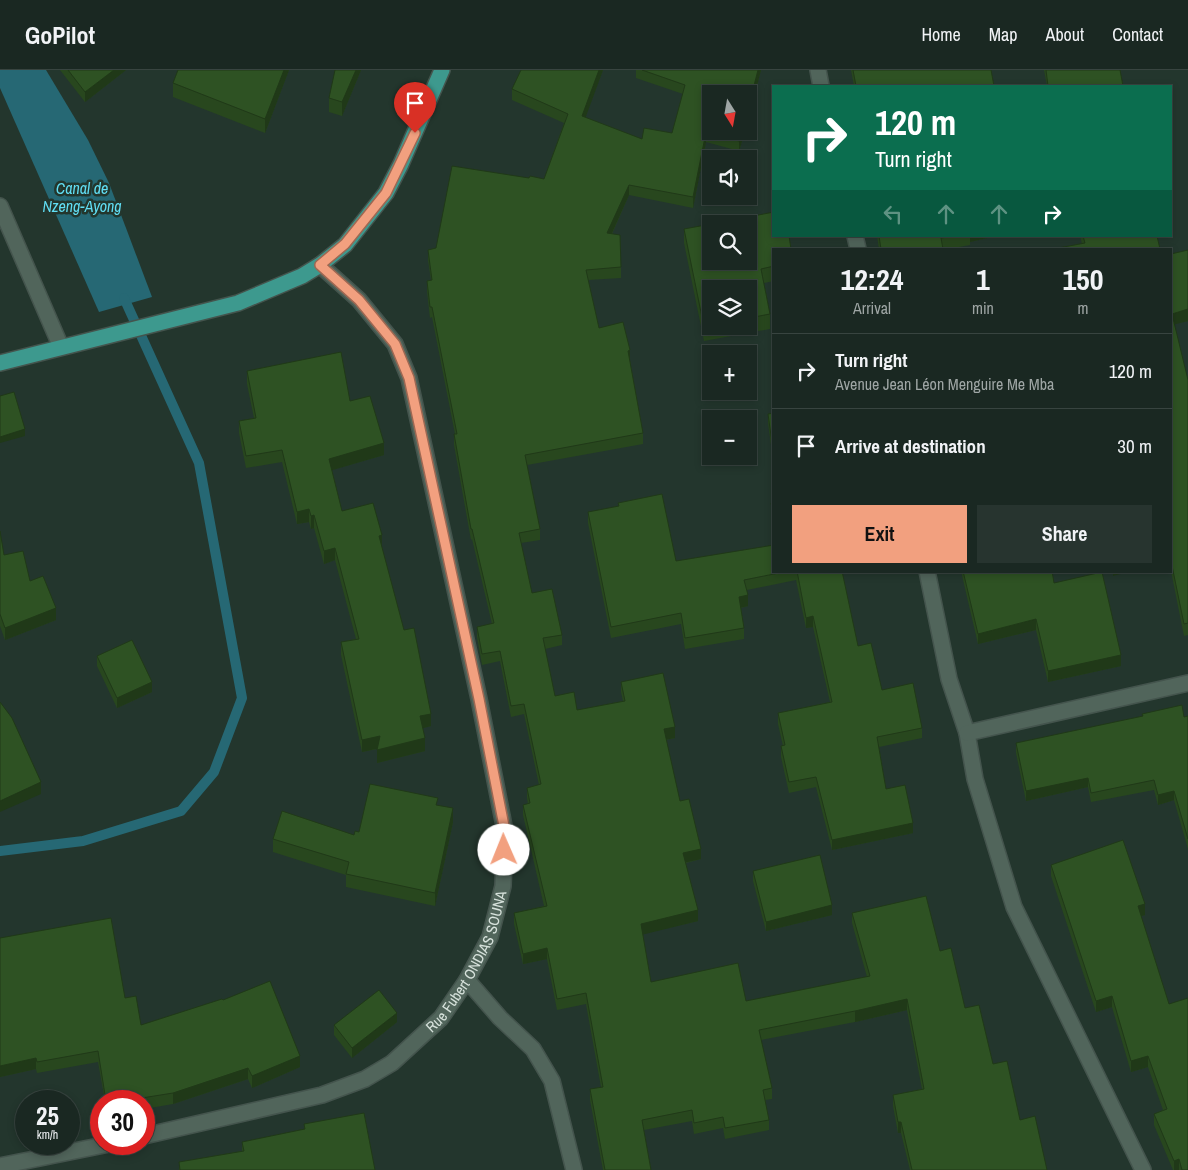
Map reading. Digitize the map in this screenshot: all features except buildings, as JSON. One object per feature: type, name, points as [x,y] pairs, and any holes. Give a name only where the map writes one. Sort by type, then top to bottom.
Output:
[{"type":"main road","points":[[0,363],[238,303],[302,276],[320,265],[345,244],[386,193],[401,164],[442,70]]},
{"type":"street","points":[[818,70],[821,85]]},
{"type":"street","points":[[0,206],[61,347]]},
{"type":"street","name":"Rue Fubert ONDIAS SOUNA","points":[[155,1133],[322,1095],[365,1079],[392,1063],[441,1018],[467,980],[490,937],[503,886],[505,831],[479,699],[409,378],[395,344],[359,300],[320,265]]},
{"type":"street","points":[[927,573],[950,679],[967,733],[975,779],[1014,907],[1143,1170]]},
{"type":"street","points":[[967,733],[1188,683]]},
{"type":"street","points":[[467,980],[500,1018],[532,1049],[552,1081],[574,1170]]},
{"type":"street","points":[[0,1166],[90,1148]]},
{"type":"water","name":"Canal de Nzeng-Ayong","points":[[0,70],[46,70],[88,140],[109,183],[152,297],[99,312],[0,88]]},
{"type":"waterway","points":[[0,851],[83,841],[181,811],[214,772],[242,698],[199,463],[124,298]]},
{"type":"route","points":[[415,133],[386,193],[345,244],[320,265],[359,300],[395,344],[409,378],[479,699],[505,831],[504,850]]}]
